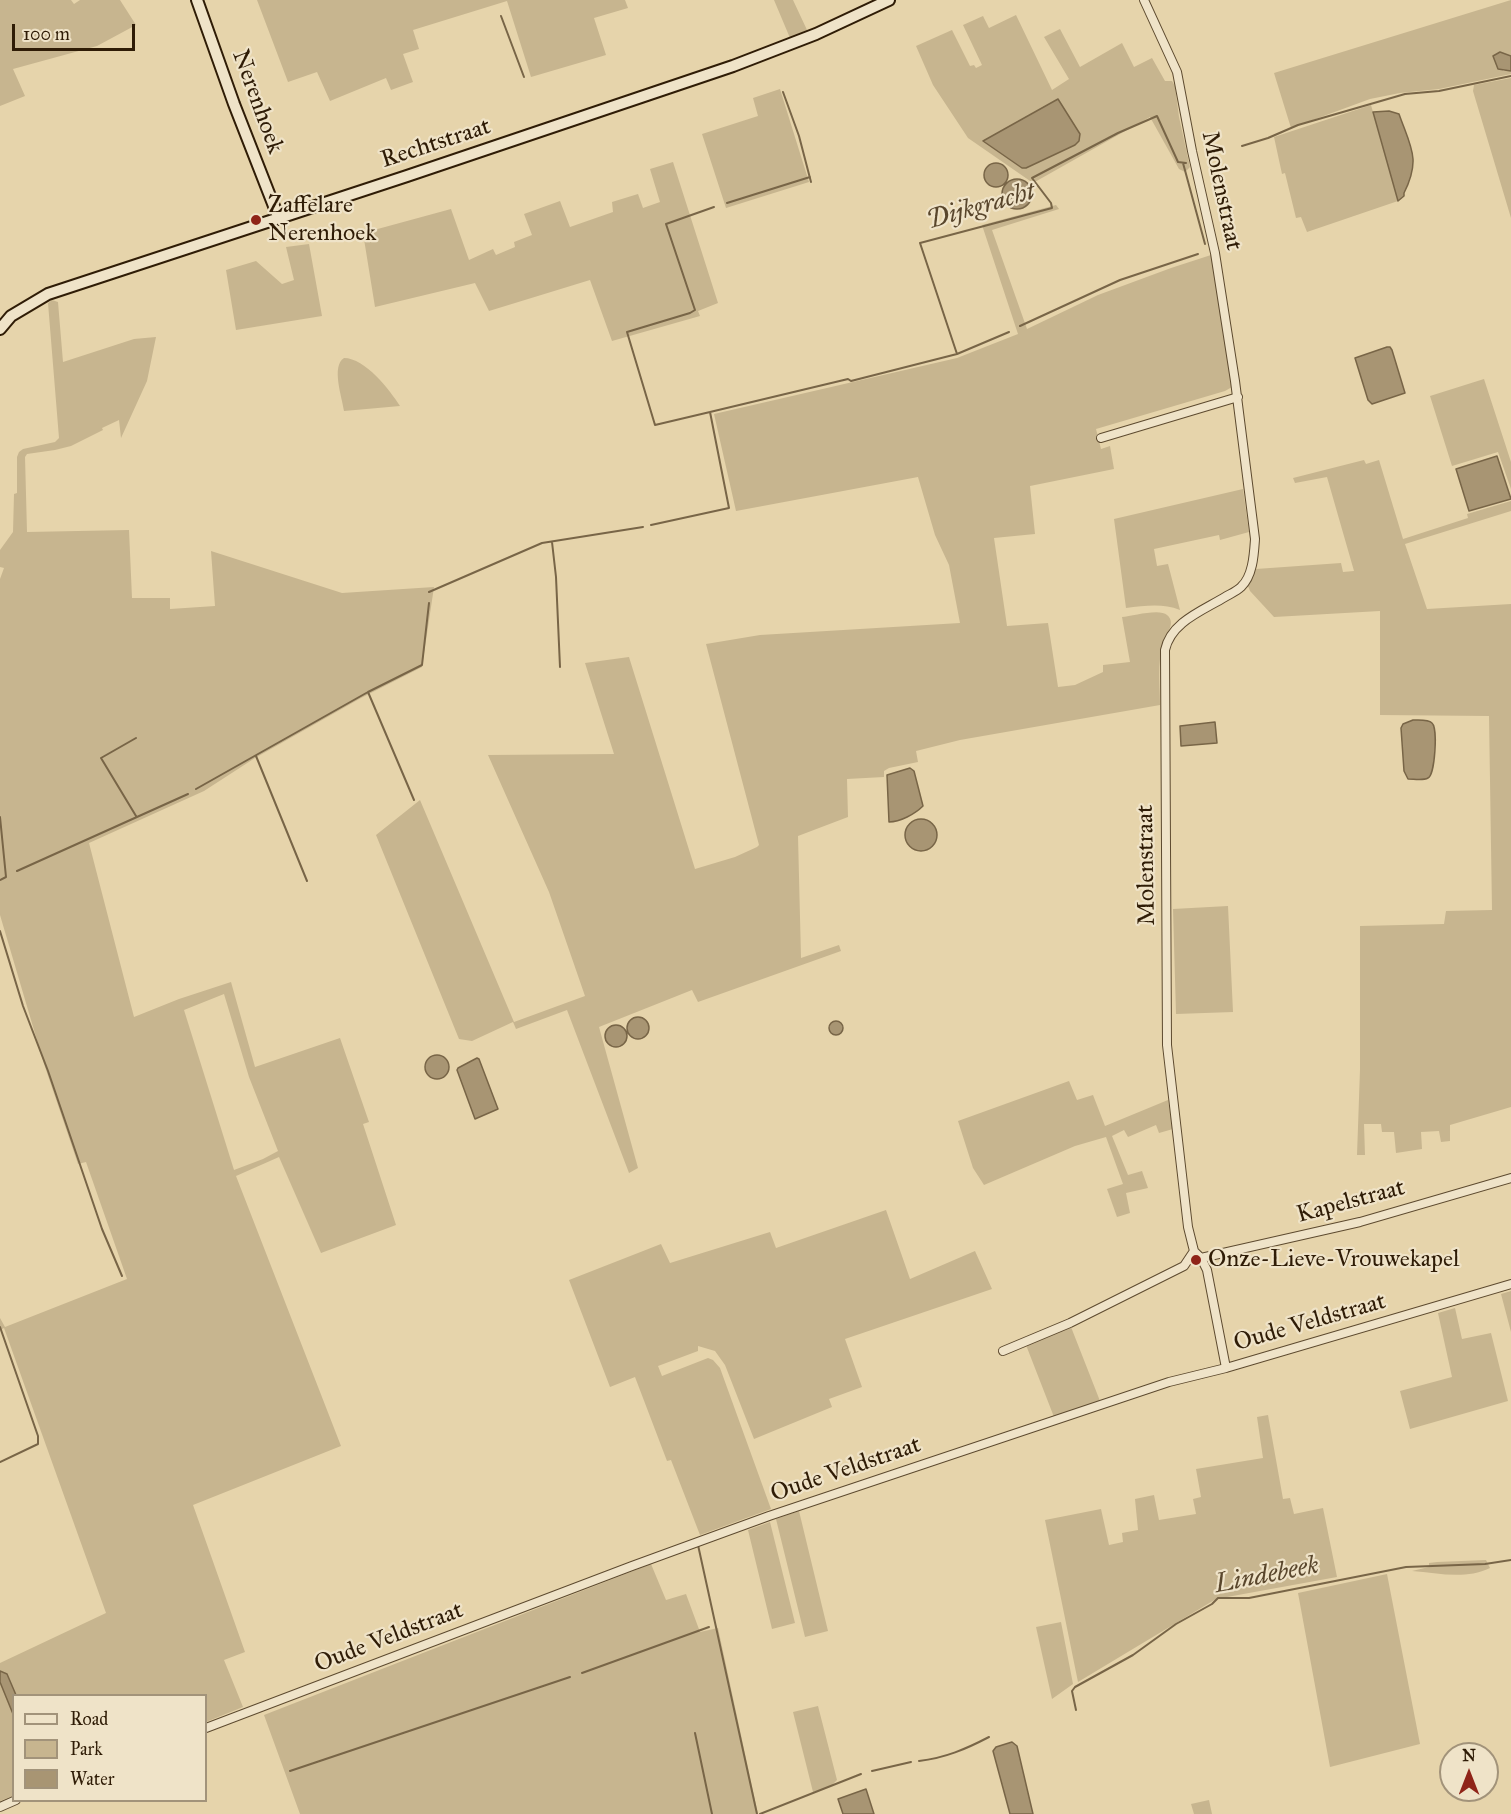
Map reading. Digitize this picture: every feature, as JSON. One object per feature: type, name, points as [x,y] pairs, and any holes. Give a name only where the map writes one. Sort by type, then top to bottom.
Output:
[{"type":"street","name":"Nerenhoek","points":[[197,0],[234,104],[279,219]]},
{"type":"street","name":"Rechtstraat","points":[[0,329],[11,316],[48,294],[733,66],[816,34],[889,0]]},
{"type":"street","name":"Molenstraat","points":[[1144,0],[1177,72],[1215,253],[1238,397],[1255,539],[1252,564],[1241,587],[1184,621],[1167,639],[1165,650],[1167,1046],[1188,1227],[1197,1255],[1207,1269],[1226,1368]]},
{"type":"street","points":[[1101,438],[1238,397]]},
{"type":"street","name":"Kapelstraat","points":[[1197,1255],[1360,1222],[1511,1178]]},
{"type":"street","points":[[1003,1351],[1070,1323],[1175,1271],[1197,1255]]},
{"type":"street","name":"Oude Veldstraat","points":[[207,1728],[772,1515],[1169,1382],[1226,1368],[1511,1284]]},
{"type":"green space","points":[[0,0],[71,0],[74,4],[80,0],[120,0],[136,25],[97,46],[13,69],[25,96],[0,106]]},
{"type":"green space","points":[[257,0],[625,0],[628,8],[594,18],[606,55],[531,77],[507,1],[413,30],[419,49],[403,54],[413,82],[391,90],[386,78],[330,101],[317,72],[288,82]]},
{"type":"green space","points":[[774,0],[793,0],[807,30],[790,38]]},
{"type":"green space","points":[[1511,0],[1511,56],[1500,52],[1503,71],[1511,71],[1511,74],[1439,89],[1370,99],[1291,128],[1274,73]]},
{"type":"green space","points":[[1016,15],[1052,90],[1069,79],[1044,37],[1060,29],[1080,67],[1122,43],[1134,67],[1152,58],[1165,81],[1172,81],[1175,86],[1190,167],[1185,172],[1179,169],[1150,117],[1033,183],[968,138],[933,85],[916,46],[952,30],[970,66],[974,65],[976,68],[982,65],[963,25],[983,16],[989,28]]},
{"type":"green space","points":[[1511,78],[1511,218],[1473,91],[1474,85]]},
{"type":"green space","points":[[780,89],[809,182],[726,208],[702,134],[758,116],[753,98]]},
{"type":"green space","points":[[1371,105],[1398,201],[1307,232],[1301,217],[1296,218],[1285,173],[1282,174],[1274,137]]},
{"type":"green space","points":[[673,162],[718,303],[698,311],[700,316],[612,341],[590,280],[489,311],[475,283],[375,307],[363,233],[451,209],[469,260],[493,249],[496,255],[515,247],[514,242],[532,235],[524,214],[560,201],[570,227],[613,212],[612,202],[638,194],[643,208],[660,202],[650,169]]},
{"type":"green space","points":[[1056,205],[1059,209],[992,230],[1027,329],[1098,295],[1211,255],[1232,387],[1096,429],[1101,449],[1110,446],[1114,469],[1030,486],[1035,534],[994,538],[1007,626],[1048,623],[1058,687],[1075,685],[1103,672],[1103,665],[1130,662],[1122,617],[1158,612],[1170,618],[1171,625],[1160,659],[1160,705],[960,740],[916,751],[918,762],[889,768],[884,771],[884,777],[847,779],[848,817],[798,836],[801,958],[839,945],[841,951],[698,1002],[692,990],[599,1027],[638,1168],[629,1173],[567,1010],[516,1029],[513,1022],[472,1041],[459,1039],[376,835],[420,800],[514,1022],[585,996],[549,892],[488,755],[614,754],[585,663],[629,657],[695,869],[735,857],[757,847],[759,845],[706,644],[760,635],[960,623],[949,565],[935,535],[918,477],[736,511],[714,414],[957,358],[1018,334],[982,225]]},
{"type":"green space","points":[[309,244],[322,316],[236,330],[226,270],[256,261],[282,284],[294,280],[286,247]]},
{"type":"green space","points":[[52,300],[58,302],[63,362],[134,339],[156,337],[147,381],[121,438],[119,420],[71,446],[27,454],[25,457],[27,532],[129,530],[132,598],[170,598],[170,609],[215,606],[211,551],[342,593],[434,587],[422,667],[361,698],[255,758],[204,791],[89,843],[134,1017],[231,982],[255,1067],[340,1038],[369,1122],[363,1124],[396,1225],[321,1253],[279,1157],[236,1176],[341,1446],[193,1505],[245,1652],[224,1660],[243,1707],[207,1722],[207,1694],[12,1694],[12,1796],[0,1801],[0,1663],[106,1613],[4,1328],[0,1330],[0,1318],[5,1327],[127,1279],[86,1162],[78,1164],[44,1064],[0,915],[0,579],[4,568],[0,567],[0,550],[13,532],[14,494],[17,493],[19,452],[23,449],[55,442],[59,438],[48,303]],"holes":[[[224,994],[249,1077],[278,1151],[234,1170],[184,1010]]]},
{"type":"green space","points":[[344,358],[352,359],[368,369],[400,406],[344,411],[338,368]]},
{"type":"green space","points":[[1484,379],[1511,462],[1511,489],[1498,452],[1452,466],[1430,396]]},
{"type":"green space","points":[[1364,460],[1366,464],[1379,460],[1403,539],[1468,518],[1467,514],[1511,501],[1511,511],[1405,544],[1427,609],[1511,604],[1511,1107],[1450,1125],[1450,1141],[1441,1142],[1439,1131],[1421,1132],[1422,1149],[1396,1153],[1394,1132],[1382,1132],[1381,1124],[1364,1124],[1365,1155],[1357,1155],[1360,1070],[1360,926],[1444,924],[1446,911],[1492,910],[1489,716],[1380,715],[1380,611],[1274,617],[1248,586],[1256,569],[1341,563],[1343,572],[1354,571],[1327,477],[1295,483],[1293,478]]},
{"type":"green space","points":[[1243,489],[1249,532],[1220,540],[1219,535],[1154,549],[1157,566],[1168,564],[1180,610],[1160,606],[1126,608],[1114,519]]},
{"type":"green space","points":[[1228,906],[1233,1012],[1176,1014],[1173,909]]},
{"type":"green space","points":[[1069,1081],[1077,1100],[1093,1095],[1105,1126],[1168,1100],[1173,1129],[1159,1133],[1156,1125],[1128,1137],[1124,1130],[1112,1136],[1128,1175],[1142,1171],[1148,1188],[1126,1193],[1130,1213],[1117,1217],[1107,1189],[1123,1184],[1106,1137],[1075,1146],[984,1185],[973,1168],[958,1121]]},
{"type":"green space","points":[[886,1210],[910,1279],[975,1251],[992,1289],[845,1339],[862,1387],[829,1399],[832,1407],[754,1439],[725,1365],[715,1351],[698,1346],[698,1351],[658,1366],[662,1376],[708,1358],[720,1368],[771,1509],[700,1535],[671,1460],[667,1461],[635,1377],[610,1387],[569,1280],[661,1244],[670,1263],[770,1232],[776,1248]]},
{"type":"green space","points":[[1511,1291],[1511,1332],[1501,1294]]},
{"type":"green space","points":[[1455,1308],[1462,1339],[1491,1333],[1508,1401],[1410,1429],[1400,1391],[1452,1377],[1438,1313]]},
{"type":"green space","points":[[1071,1327],[1100,1401],[1054,1417],[1026,1345]]},
{"type":"green space","points":[[1268,1415],[1283,1499],[1290,1498],[1294,1514],[1323,1508],[1337,1577],[1216,1599],[1078,1682],[1045,1520],[1101,1509],[1109,1545],[1123,1542],[1122,1533],[1138,1530],[1135,1499],[1154,1495],[1159,1520],[1196,1514],[1193,1499],[1201,1497],[1196,1469],[1263,1458],[1257,1417]]},
{"type":"green space","points":[[799,1511],[828,1631],[805,1637],[776,1519]]},
{"type":"green space","points":[[770,1522],[795,1623],[772,1629],[748,1530]]},
{"type":"green space","points":[[1486,1560],[1490,1568],[1471,1574],[1451,1575],[1412,1571],[1429,1567],[1429,1563]]},
{"type":"green space","points":[[651,1564],[666,1600],[686,1594],[700,1632],[718,1628],[758,1814],[300,1814],[264,1715]]},
{"type":"green space","points":[[1387,1574],[1420,1744],[1330,1767],[1298,1593]]},
{"type":"green space","points":[[1061,1622],[1073,1684],[1052,1699],[1036,1627]]},
{"type":"green space","points":[[818,1706],[837,1780],[830,1787],[813,1792],[793,1712]]},
{"type":"green space","points":[[1209,1800],[1212,1814],[1194,1814],[1191,1804]]},
{"type":"water","points":[[1500,52],[1511,56],[1511,71],[1498,69],[1493,56]]},
{"type":"water","points":[[1058,99],[1080,134],[1079,141],[1075,145],[1022,168],[983,141]]},
{"type":"water","points":[[1389,111],[1399,114],[1410,145],[1413,162],[1404,196],[1398,201],[1373,112]]},
{"type":"water","points":[[996,163],[1005,166],[1008,175],[1005,184],[996,187],[987,184],[984,175],[987,166]]},
{"type":"water","points":[[1017,179],[1028,183],[1032,194],[1028,205],[1017,209],[1006,205],[1002,194],[1006,183]]},
{"type":"water","points":[[1387,347],[1392,350],[1405,393],[1372,404],[1368,400],[1355,358]]},
{"type":"water","points":[[1497,456],[1511,499],[1469,511],[1456,469]]},
{"type":"water","points":[[1413,720],[1428,721],[1434,727],[1434,761],[1430,775],[1424,779],[1408,779],[1404,771],[1401,728],[1403,724]]},
{"type":"water","points":[[1215,722],[1217,743],[1181,746],[1180,726]]},
{"type":"water","points":[[910,768],[914,771],[923,806],[907,817],[889,822],[887,775]]},
{"type":"water","points":[[921,819],[932,824],[937,835],[932,846],[921,851],[910,846],[905,835],[910,824]]},
{"type":"water","points":[[638,1017],[646,1020],[649,1028],[646,1036],[638,1039],[630,1036],[627,1028],[630,1020]]},
{"type":"water","points":[[836,1021],[841,1023],[843,1028],[841,1033],[836,1035],[831,1033],[829,1028],[831,1023]]},
{"type":"water","points":[[616,1025],[624,1028],[627,1036],[624,1044],[616,1047],[608,1044],[605,1036],[608,1028]]},
{"type":"water","points":[[437,1055],[446,1058],[449,1067],[446,1076],[437,1079],[428,1076],[425,1067],[428,1058]]},
{"type":"water","points":[[477,1058],[498,1109],[475,1119],[457,1070]]},
{"type":"water","points":[[0,1671],[7,1674],[16,1694],[12,1694],[12,1712],[0,1682]]},
{"type":"water","points":[[1012,1742],[1017,1746],[1033,1814],[1010,1814],[993,1751],[996,1747]]},
{"type":"water","points":[[866,1789],[874,1814],[843,1814],[838,1799]]},
{"type":"waterway","points":[[501,16],[524,77]]},
{"type":"waterway","name":"Dijkgracht","points":[[1242,146],[1298,125],[1405,94],[1439,91],[1511,76]]},
{"type":"waterway","name":"Dijkgracht","points":[[783,92],[799,136],[811,182]]},
{"type":"waterway","name":"Dijkgracht","points":[[651,525],[729,508],[710,412],[848,379],[851,381],[957,354],[920,243],[1052,208],[1051,203],[1032,178],[1118,133],[1157,116],[1178,162],[1186,163]]},
{"type":"waterway","points":[[1183,163],[1205,244]]},
{"type":"waterway","points":[[727,203],[810,177]]},
{"type":"waterway","points":[[710,412],[655,425],[627,332],[695,310],[666,224],[714,207]]},
{"type":"waterway","points":[[1020,326],[1120,280],[1198,254]]},
{"type":"waterway","points":[[957,354],[1009,332]]},
{"type":"waterway","points":[[429,592],[542,543],[643,527]]},
{"type":"waterway","points":[[552,542],[560,667]]},
{"type":"waterway","points":[[196,789],[368,692],[422,665],[429,603]]},
{"type":"waterway","points":[[368,692],[414,800]]},
{"type":"waterway","points":[[136,738],[101,758],[136,816]]},
{"type":"waterway","points":[[256,756],[307,881]]},
{"type":"waterway","points":[[17,871],[188,794]]},
{"type":"waterway","points":[[0,817],[6,877],[0,880]]},
{"type":"waterway","points":[[0,931],[23,1006],[48,1071],[102,1229],[122,1276]]},
{"type":"waterway","points":[[0,1327],[38,1436],[38,1444],[0,1462]]},
{"type":"waterway","points":[[698,1545],[757,1814]]},
{"type":"waterway","name":"Lindebeek","points":[[1076,1710],[1072,1691],[1075,1687],[1133,1655],[1218,1598],[1249,1598],[1406,1567],[1485,1564],[1511,1560]]},
{"type":"waterway","points":[[582,1673],[709,1627]]},
{"type":"waterway","points":[[290,1771],[570,1677]]},
{"type":"waterway","points":[[695,1733],[712,1814]]},
{"type":"waterway","name":"Lindebeek","points":[[919,1761],[938,1758],[989,1737]]},
{"type":"waterway","name":"Lindebeek","points":[[872,1771],[911,1762]]},
{"type":"waterway","name":"Lindebeek","points":[[760,1814],[861,1774]]},
{"type":"place","name":"Zaffelare Nerenhoek","points":[[256,220]]},
{"type":"place","name":"Onze-Lieve-Vrouwekapel","points":[[1196,1260]]}]
